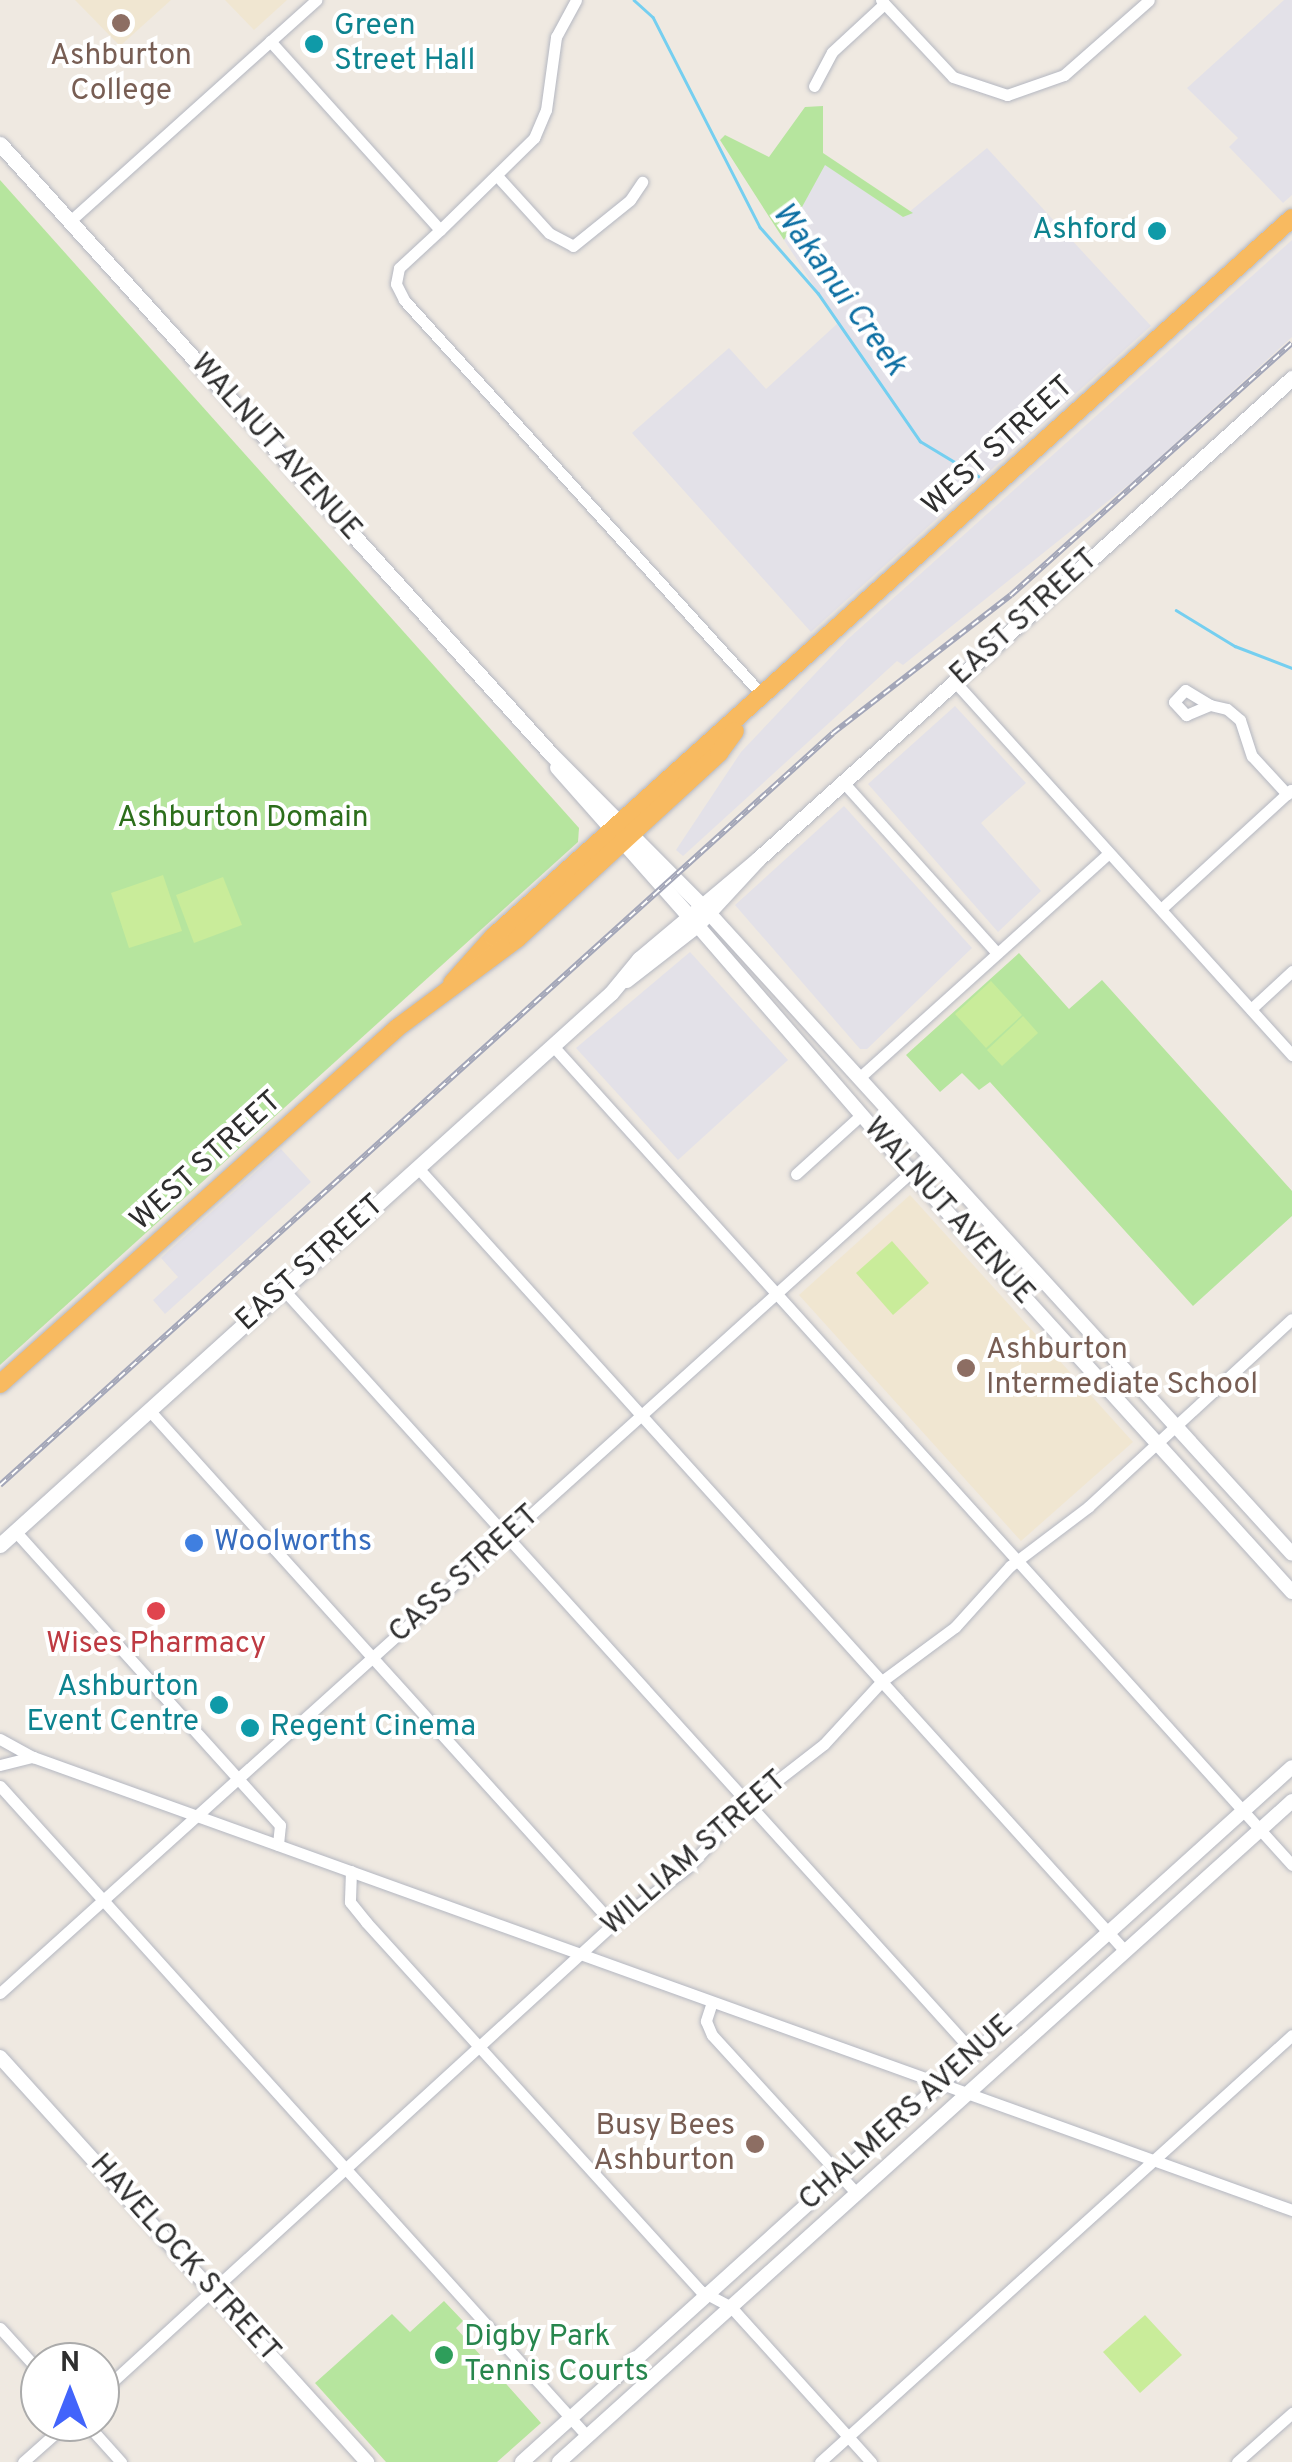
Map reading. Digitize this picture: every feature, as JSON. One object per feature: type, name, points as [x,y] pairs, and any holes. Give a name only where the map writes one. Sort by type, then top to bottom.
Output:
[{"type":"highway","name":"WEST STREET","points":[[0,1384],[452,983],[517,940],[622,832],[765,698],[1292,218]]},
{"type":"main road","name":"WALNUT AVENUE","points":[[0,144],[698,914]]},
{"type":"main road","name":"EAST STREET","points":[[0,1544],[622,982],[648,969],[698,914],[1292,378]]},
{"type":"street","points":[[70,221],[316,0]]},
{"type":"street","points":[[576,0],[556,37],[541,125],[499,178],[399,268],[396,284],[404,300],[765,698]]},
{"type":"street","points":[[814,86],[832,52],[883,2],[953,77],[1007,94],[1064,75],[1148,0]]},
{"type":"street","points":[[270,41],[440,230]]},
{"type":"street","points":[[499,178],[549,233],[572,246],[630,200],[642,182]]},
{"type":"street","points":[[955,682],[1292,1054]]},
{"type":"street","points":[[1161,909],[1290,791],[1252,756],[1240,720],[1210,705]]},
{"type":"street","points":[[843,782],[998,953]]},
{"type":"street","points":[[858,1078],[1109,853]]},
{"type":"street","name":"WALNUT AVENUE","points":[[698,914],[785,992],[858,1078],[1292,1554]]},
{"type":"street","name":"WALNUT AVENUE","points":[[698,914],[766,1010],[1292,1592]]},
{"type":"street","points":[[1251,1008],[1292,971]]},
{"type":"street","points":[[766,1010],[785,992]]},
{"type":"street","points":[[552,1046],[1292,1865]]},
{"type":"street","points":[[796,1174],[860,1116]]},
{"type":"street","name":"CASS STREET","points":[[0,1993],[930,1156]]},
{"type":"street","points":[[418,1168],[1126,1951]]},
{"type":"street","points":[[283,1289],[974,2053]]},
{"type":"street","name":"WILLIAM STREET","points":[[120,2375],[481,2049],[613,1924],[688,1867],[748,1803],[824,1744],[882,1682],[954,1627],[1017,1560],[1088,1507],[1156,1440],[1292,1319]]},
{"type":"street","points":[[149,1410],[613,1924]]},
{"type":"street","points":[[14,1531],[280,1826],[278,1845]]},
{"type":"street","points":[[0,1741],[33,1757],[1292,2210]]},
{"type":"street","points":[[0,1741],[2,1763],[33,1757]]},
{"type":"street","name":"CHALMERS AVENUE","points":[[522,2462],[711,2298],[839,2176],[1292,1767]]},
{"type":"street","points":[[0,1786],[587,2436]]},
{"type":"street","name":"CHALMERS AVENUE","points":[[558,2462],[1292,1801]]},
{"type":"street","points":[[351,1872],[355,1909],[711,2298],[731,2307],[871,2462]]},
{"type":"street","points":[[712,2002],[706,2020],[712,2035],[857,2194]]},
{"type":"street","points":[[820,2462],[1292,2035]]},
{"type":"street","name":"HAVELOCK STREET","points":[[0,2056],[367,2462]]},
{"type":"street","points":[[0,2328],[20,2350]]},
{"type":"street","points":[[1237,2462],[1292,2413]]},
{"type":"street","points":[[24,2462],[46,2442]]},
{"type":"street","points":[[103,2442],[121,2462]]},
{"type":"shaded area","name":"Ashburton College","points":[[75,0],[171,0],[120,46]]},
{"type":"shaded area","name":"Ashburton College","points":[[225,0],[287,0],[254,30]]},
{"type":"shaded area","points":[[1284,0],[1292,0],[1292,195],[1283,203],[1229,147],[1238,138],[1187,88]]},
{"type":"shaded area","points":[[987,148],[1151,326],[811,632],[632,433],[729,348],[766,389],[838,323],[784,240],[825,164],[903,217]]},
{"type":"shaded area","points":[[1292,240],[1292,337],[1137,478],[903,665],[897,661],[683,856],[676,850],[741,752],[848,639]]},
{"type":"shaded area","points":[[955,706],[1026,783],[981,823],[1041,891],[998,932],[868,784]]},
{"type":"shaded area","points":[[844,806],[972,948],[867,1049],[860,1049],[735,905]]},
{"type":"shaded area","points":[[690,952],[788,1060],[678,1160],[576,1048]]},
{"type":"shaded area","points":[[281,1149],[311,1182],[165,1314],[153,1300],[178,1277],[161,1258]]},
{"type":"shaded area","name":"Ashburton Intermediate School","points":[[910,1195],[1133,1442],[1021,1541],[799,1295]]},
{"type":"green space","points":[[823,106],[823,153],[913,213],[903,217],[825,165],[784,240],[720,140],[725,135],[769,157],[805,107]]},
{"type":"green space","name":"Ashburton Domain","points":[[0,180],[579,828],[578,842],[0,1365]]},
{"type":"green space","points":[[163,875],[182,931],[129,948],[111,893]]},
{"type":"green space","points":[[223,877],[242,925],[194,943],[176,895]]},
{"type":"green space","points":[[1019,953],[1069,1009],[1102,980],[1292,1191],[1292,1216],[1193,1306],[990,1082],[979,1090],[962,1073],[940,1092],[906,1055]]},
{"type":"green space","points":[[991,981],[1022,1015],[986,1048],[955,1014]]},
{"type":"green space","points":[[1023,1016],[1038,1033],[1002,1066],[987,1050]]},
{"type":"green space","points":[[892,1241],[929,1283],[893,1315],[856,1273]]},
{"type":"green space","points":[[444,2301],[463,2321],[456,2328],[541,2423],[497,2462],[386,2462],[315,2383],[392,2314],[410,2332]]},
{"type":"green space","points":[[1145,2315],[1182,2355],[1140,2393],[1103,2352]]},
{"type":"waterway","name":"Wakanui Creek","points":[[634,0],[653,17],[760,227],[818,293],[920,441],[978,476]]},
{"type":"waterway","name":"Wakanui Creek","points":[[1176,610],[1235,646],[1292,668]]},
{"type":"railway","points":[[0,1485],[833,733],[1011,595],[1292,343]]},
{"type":"place","name":"Ashburton College","points":[[121,23]]},
{"type":"place","name":"Green Street Hall","points":[[314,44]]},
{"type":"place","name":"Ashford","points":[[1157,231]]},
{"type":"place","name":"Ashburton Intermediate School","points":[[966,1368]]},
{"type":"place","name":"Woolworths","points":[[194,1543]]},
{"type":"place","name":"Wises Pharmacy","points":[[156,1611]]},
{"type":"place","name":"Ashburton Event Centre","points":[[219,1705]]},
{"type":"place","name":"Regent Cinema","points":[[250,1728]]},
{"type":"place","name":"Busy Bees Ashburton","points":[[755,2144]]},
{"type":"place","name":"Digby Park Tennis Courts","points":[[444,2355]]}]
